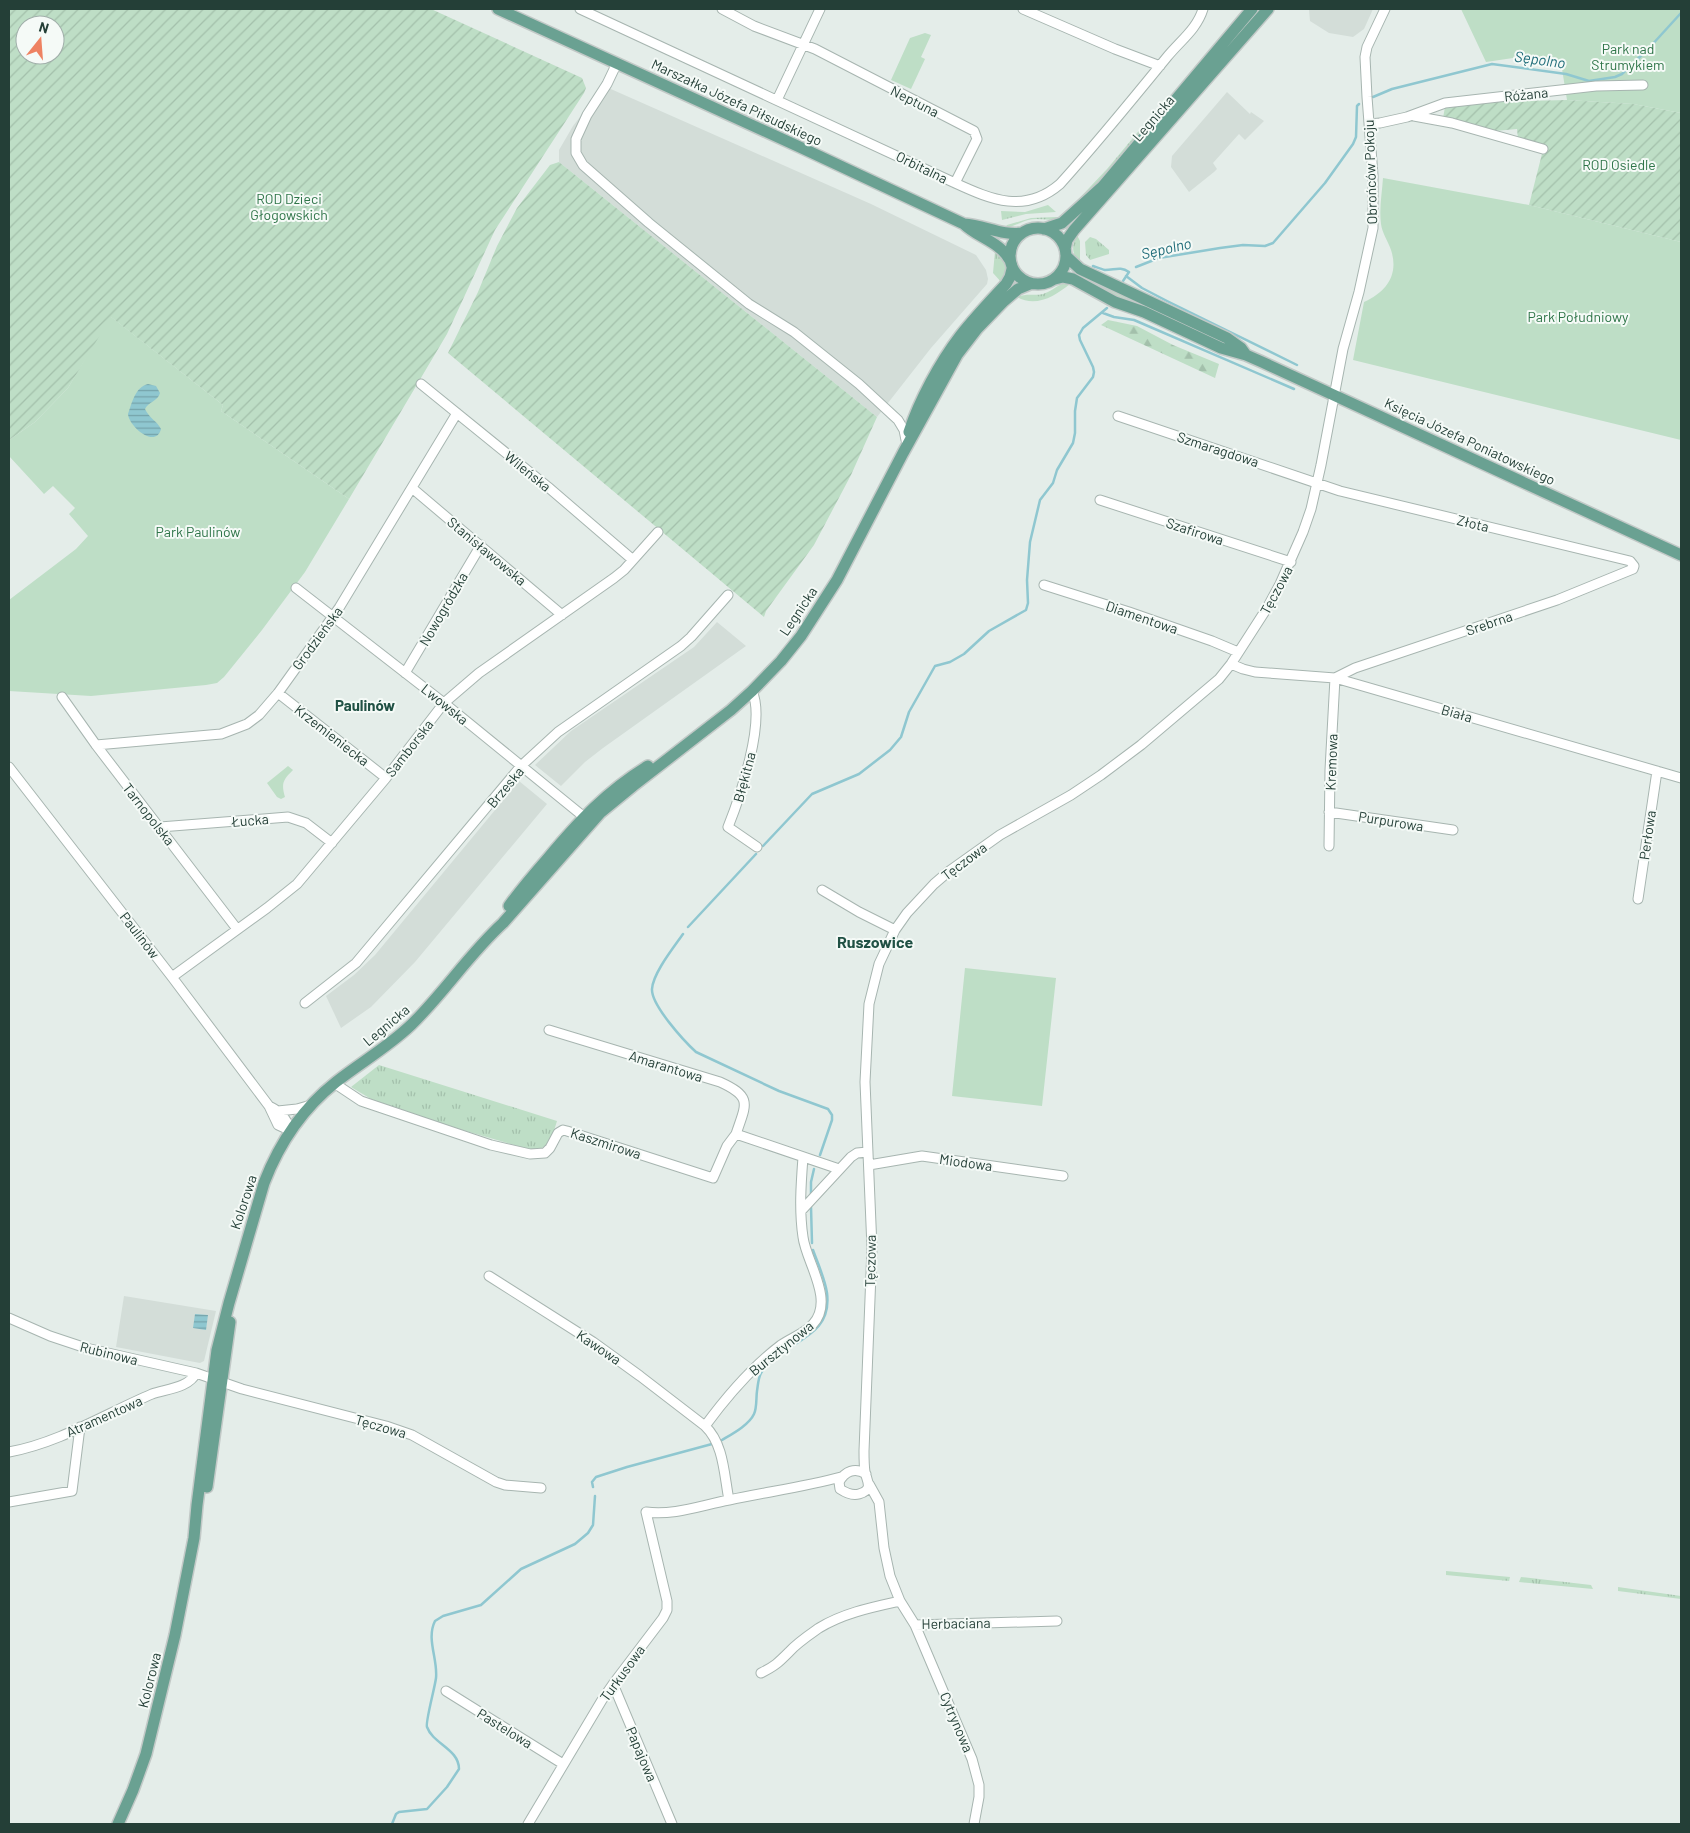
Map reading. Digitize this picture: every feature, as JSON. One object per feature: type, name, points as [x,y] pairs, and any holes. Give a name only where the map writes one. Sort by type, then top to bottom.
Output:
[{"type":"main road","name":"Marszałka Józefa Piłsudskiego","points":[[498,9],[964,224],[970,230],[1003,250],[1011,264]]},
{"type":"main road","name":"Legnicka","points":[[1044,229],[1062,223],[1103,186],[1252,9]]},
{"type":"main road","name":"Legnicka","points":[[1065,253],[1067,240],[1074,230],[1268,9]]},
{"type":"main road","name":"Marszałka Józefa Piłsudskiego","points":[[964,224],[980,225],[1004,233],[1022,233]]},
{"type":"main road","points":[[1033,229],[1044,229],[1057,236],[1065,253],[1064,266],[1055,279],[1045,284],[1030,284],[1019,278],[1011,264],[1011,247],[1022,233],[1033,229]]},
{"type":"main road","name":"Księcia Józefa Poniatowskiego","points":[[1065,253],[1080,269],[1227,338],[1241,348],[1246,355]]},
{"type":"main road","name":"Legnicka","points":[[903,453],[914,419],[952,347],[1008,280],[1011,264]]},
{"type":"main road","name":"Księcia Józefa Poniatowskiego","points":[[1055,279],[1063,277],[1073,279],[1109,300],[1144,312],[1221,348],[1246,355],[1681,556]]},
{"type":"main road","name":"Legnicka","points":[[291,1131],[312,1105],[334,1084],[409,1026],[440,996],[492,933],[503,924],[587,820],[598,802],[619,785],[648,766],[675,752],[725,715],[752,691],[801,636],[837,580],[945,376],[969,338],[1011,295],[1018,289],[1030,284]]},
{"type":"main road","name":"Kolorowa","points":[[118,1824],[146,1754],[162,1694],[182,1602],[194,1538],[196,1505],[217,1381],[220,1336],[254,1212],[264,1183],[277,1154],[291,1131]]},
{"type":"street","name":"Orbitalna","points":[[580,9],[988,198],[1009,202],[1028,200],[1052,191],[1067,177],[1200,20],[1203,9]]},
{"type":"street","name":"Neptuna","points":[[722,9],[754,26],[815,49],[974,131],[976,139],[955,183]]},
{"type":"street","points":[[777,100],[820,9]]},
{"type":"street","points":[[1023,9],[1115,49],[1160,66]]},
{"type":"street","name":"Obrońców Pokoju","points":[[1334,395],[1373,228],[1373,183],[1365,57],[1367,47],[1385,9]]},
{"type":"street","points":[[617,63],[579,132],[575,148],[579,160],[604,185],[749,304],[794,332],[846,374],[898,420],[904,430],[906,440]]},
{"type":"street","name":"Różana","points":[[1369,124],[1411,116],[1445,103],[1596,86],[1643,85]]},
{"type":"street","name":"Różana","points":[[1411,116],[1452,123],[1543,149]]},
{"type":"street","name":"Wileńska","points":[[421,384],[633,560]]},
{"type":"street","name":"Tęczowa","points":[[869,1484],[864,1451],[872,1248],[865,1082],[868,1012],[879,964],[895,930],[919,900],[948,872],[1000,835],[1101,776],[1219,679],[1231,664],[1267,608],[1291,562],[1303,532],[1318,483],[1334,395]]},
{"type":"street","points":[[898,420],[914,419],[927,410]]},
{"type":"street","name":"Grodzieńska","points":[[96,745],[221,734],[247,724],[259,715],[278,693],[355,584],[457,413]]},
{"type":"street","name":"Szmaragdowa","points":[[1118,416],[1318,483]]},
{"type":"street","name":"Złota","points":[[1318,483],[1340,491],[1630,561]]},
{"type":"street","name":"Stanisławowska","points":[[412,488],[562,615]]},
{"type":"street","name":"Szafirowa","points":[[1100,500],[1291,562]]},
{"type":"street","name":"Samborska","points":[[172,977],[284,895],[296,884],[386,778],[444,704],[479,673],[614,578],[658,532]]},
{"type":"street","name":"Nowogródzka","points":[[405,673],[480,545]]},
{"type":"street","name":"Srebrna","points":[[1335,678],[1355,668],[1557,600],[1616,577],[1633,569],[1634,566],[1630,561]]},
{"type":"street","name":"Diamentowa","points":[[1044,585],[1129,612],[1238,652]]},
{"type":"street","name":"Lwowska","points":[[296,588],[444,704],[587,820]]},
{"type":"street","name":"Brzeska","points":[[305,1003],[356,963],[521,766],[558,732],[681,646],[728,595]]},
{"type":"street","name":"Biała","points":[[1231,664],[1255,672],[1335,678],[1681,778]]},
{"type":"street","name":"Kremowa","points":[[1329,846],[1335,678]]},
{"type":"street","name":"Błękitna","points":[[752,691],[758,710],[751,753],[739,800],[728,827],[757,847]]},
{"type":"street","name":"Krzemieniecka","points":[[278,693],[386,778]]},
{"type":"street","name":"Tarnopolska","points":[[62,697],[96,745],[237,929]]},
{"type":"street","name":"Paulinów","points":[[9,767],[172,977],[268,1106],[278,1125],[291,1131]]},
{"type":"street","name":"Perłowa","points":[[1638,899],[1657,771]]},
{"type":"street","name":"Purpurowa","points":[[1329,812],[1453,830]]},
{"type":"street","name":"Łucka","points":[[160,828],[288,817],[306,823],[332,843]]},
{"type":"street","points":[[822,890],[859,912],[895,930]]},
{"type":"street","name":"Amarantowa","points":[[549,1030],[720,1082],[733,1088],[740,1093],[745,1104],[736,1134]]},
{"type":"street","name":"Kaszmirowa","points":[[334,1084],[361,1101],[521,1152],[530,1154],[545,1153],[554,1143],[558,1133],[568,1130],[713,1178],[727,1146],[736,1134]]},
{"type":"street","points":[[278,1111],[298,1109],[312,1105]]},
{"type":"street","name":"Paulinów","points":[[268,1106],[278,1111]]},
{"type":"street","points":[[278,1111],[285,1118],[291,1131]]},
{"type":"street","points":[[736,1134],[839,1169]]},
{"type":"street","points":[[801,1211],[851,1157],[858,1153],[868,1152]]},
{"type":"street","name":"Bursztynowa","points":[[705,1426],[730,1394],[748,1375],[781,1345],[809,1328],[816,1319],[821,1296],[818,1281],[804,1244],[800,1201],[803,1156]]},
{"type":"street","name":"Miodowa","points":[[869,1165],[922,1156],[1063,1176]]},
{"type":"street","name":"Kawowa","points":[[489,1276],[593,1342],[705,1426]]},
{"type":"street","name":"Rubinowa","points":[[9,1318],[50,1336],[86,1348],[196,1373],[217,1381]]},
{"type":"street","name":"Atramentowa","points":[[9,1452],[26,1449],[160,1391],[189,1382],[196,1373]]},
{"type":"street","name":"Tęczowa","points":[[217,1381],[386,1426],[412,1435],[496,1482],[505,1485],[541,1488]]},
{"type":"street","points":[[705,1426],[716,1439],[720,1451],[729,1500],[818,1483],[840,1482]]},
{"type":"street","points":[[9,1502],[72,1491],[80,1427]]},
{"type":"street","points":[[840,1482],[847,1472],[852,1470],[864,1451]]},
{"type":"street","points":[[852,1470],[866,1474]]},
{"type":"street","points":[[840,1482],[845,1493],[853,1495],[861,1494],[869,1484]]},
{"type":"street","name":"Herbaciana","points":[[869,1484],[879,1502],[887,1565],[900,1601],[915,1625],[1057,1621]]},
{"type":"street","name":"Turkusowa","points":[[528,1824],[612,1684],[664,1618],[667,1610],[666,1601],[646,1512],[658,1514],[729,1500]]},
{"type":"street","points":[[761,1673],[780,1663],[800,1643],[834,1620],[900,1601]]},
{"type":"street","name":"Cytrynowa","points":[[915,1625],[972,1759],[979,1785],[979,1797],[974,1824]]},
{"type":"street","name":"Papajowa","points":[[612,1684],[672,1824]]},
{"type":"street","name":"Pastelowa","points":[[446,1691],[564,1764]]},
{"type":"shaded area","points":[[1309,9],[1373,9],[1364,29],[1353,37],[1329,33],[1310,21]]},
{"type":"shaded area","points":[[604,86],[871,204],[976,255],[986,270],[987,284],[931,348],[877,417],[559,162],[559,150],[573,126]]},
{"type":"shaded area","points":[[1227,92],[1250,114],[1251,112],[1264,121],[1245,140],[1239,134],[1213,163],[1217,169],[1189,192],[1171,167],[1172,156]]},
{"type":"shaded area","points":[[717,622],[746,646],[603,748],[585,762],[561,786],[535,765],[571,731],[694,647]]},
{"type":"shaded area","points":[[519,781],[547,804],[415,962],[371,1007],[341,1028],[326,996],[354,975],[375,955]]},
{"type":"shaded area","points":[[124,1296],[216,1311],[204,1361],[200,1363],[116,1347]]},
{"type":"green space","name":"ROD Dzieci Głogowskich","points":[[9,9],[431,9],[582,78],[586,88],[584,93],[495,230],[447,334],[349,499],[221,411],[223,405],[111,317],[68,388],[35,422],[9,440]]},
{"type":"green space","name":"Park nad Strumykiem","points":[[1461,9],[1681,9],[1681,113],[1633,104],[1567,100],[1562,69],[1513,58],[1486,62]]},
{"type":"green space","points":[[925,33],[931,35],[921,57],[925,59],[911,89],[891,80],[910,38]]},
{"type":"green space","name":"ROD Osiedle","points":[[1567,100],[1633,104],[1681,113],[1681,242],[1529,205],[1544,146],[1518,139],[1517,129],[1495,131],[1443,118],[1445,107],[1484,102]]},
{"type":"green space","points":[[1152,115],[1136,140],[1116,164],[1072,206],[1107,169]]},
{"type":"green space","points":[[559,162],[877,417],[851,475],[814,545],[766,611],[764,617],[448,353],[478,292],[497,246],[517,208],[550,165]]},
{"type":"green space","name":"Park Południowy","points":[[1383,178],[1529,205],[1681,242],[1681,440],[1353,360],[1364,302],[1385,287],[1392,274],[1393,259],[1381,224],[1380,207]]},
{"type":"green space","points":[[1048,205],[1056,212],[1026,214],[1002,220],[1001,211],[1025,212]]},
{"type":"green space","points":[[1031,218],[1060,218],[1052,220],[1032,219],[1005,228],[1007,225]]},
{"type":"green space","points":[[1077,235],[1080,241],[1080,264],[1073,250]]},
{"type":"green space","points":[[1090,237],[1096,239],[1109,250],[1109,254],[1090,260],[1086,255],[1085,242]]},
{"type":"green space","points":[[995,251],[1004,261],[1005,274],[1002,283],[993,273]]},
{"type":"green space","points":[[1090,280],[1228,345],[1227,347],[1088,284]]},
{"type":"green space","points":[[1062,284],[1070,284],[1058,293],[1045,299],[1031,301],[1017,297],[1043,294]]},
{"type":"green space","name":"Park Paulinów","points":[[110,316],[223,405],[221,411],[349,499],[305,572],[262,630],[217,683],[91,696],[9,691],[9,600],[76,549],[88,536],[69,514],[75,508],[53,486],[44,494],[9,456],[9,440],[35,422],[68,388]]},
{"type":"green space","points":[[1108,320],[1137,326],[1173,345],[1219,364],[1215,378],[1101,325]]},
{"type":"green space","points":[[288,766],[293,770],[284,782],[285,797],[281,799],[277,797],[267,783]]},
{"type":"green space","points":[[965,968],[1056,978],[1042,1106],[952,1096]]},
{"type":"green space","points":[[379,1065],[557,1121],[551,1139],[541,1148],[528,1149],[445,1125],[371,1099],[351,1087]]},
{"type":"green space","points":[[1446,1571],[1510,1577],[1509,1581],[1446,1575]]},
{"type":"green space","points":[[1521,1577],[1591,1585],[1593,1589],[1519,1582]]},
{"type":"green space","points":[[1618,1587],[1681,1596],[1681,1599],[1618,1591]]},
{"type":"water","points":[[148,384],[156,386],[160,393],[145,409],[161,429],[158,435],[154,437],[143,434],[138,430],[133,425],[128,414],[137,392]]},
{"type":"water","points":[[195,1314],[208,1315],[206,1330],[193,1328]]},
{"type":"waterway","name":"Sępolno","points":[[1373,97],[1392,89],[1492,64],[1566,74],[1589,81],[1615,77],[1622,74],[1650,47],[1681,13]]},
{"type":"waterway","name":"Sępolno","points":[[1136,267],[1159,258],[1220,248],[1243,245],[1265,246],[1273,243],[1325,183],[1353,144],[1356,137],[1357,106],[1359,104]]},
{"type":"waterway","points":[[1093,266],[1105,270],[1126,270],[1129,272],[1123,281]]},
{"type":"waterway","points":[[1126,276],[1142,288],[1297,365]]},
{"type":"waterway","points":[[763,846],[812,794],[859,774],[890,750],[901,737],[909,712],[935,666],[950,662],[964,654],[989,631],[1026,610],[1028,603],[1027,580],[1030,542],[1040,500],[1053,483],[1057,470],[1073,443],[1077,398],[1093,377],[1094,372],[1079,335],[1083,328],[1107,308]]},
{"type":"waterway","points":[[1103,313],[1134,320],[1294,389]]},
{"type":"waterway","points":[[688,927],[756,854]]},
{"type":"waterway","points":[[683,934],[664,960],[653,983],[653,996],[662,1013],[696,1052],[779,1091],[828,1109],[832,1115],[832,1120],[820,1155]]},
{"type":"waterway","points":[[811,1194],[814,1169]]},
{"type":"waterway","points":[[811,1207],[812,1243]]},
{"type":"waterway","points":[[722,1440],[740,1429],[752,1418],[756,1409],[759,1378],[770,1362],[804,1339],[822,1321],[827,1309],[827,1293],[813,1250]]},
{"type":"waterway","points":[[593,1487],[592,1482],[596,1477],[712,1444]]},
{"type":"waterway","points":[[392,1824],[396,1814],[399,1812],[427,1809],[447,1787],[459,1769],[455,1756],[430,1733],[427,1727],[436,1678],[432,1642],[435,1621],[443,1616],[481,1605],[521,1569],[575,1544],[588,1533],[593,1525],[595,1496]]},
{"type":"district","name":"Paulinów","points":[[365,705]]},
{"type":"district","name":"Ruszowice","points":[[875,941]]}]
